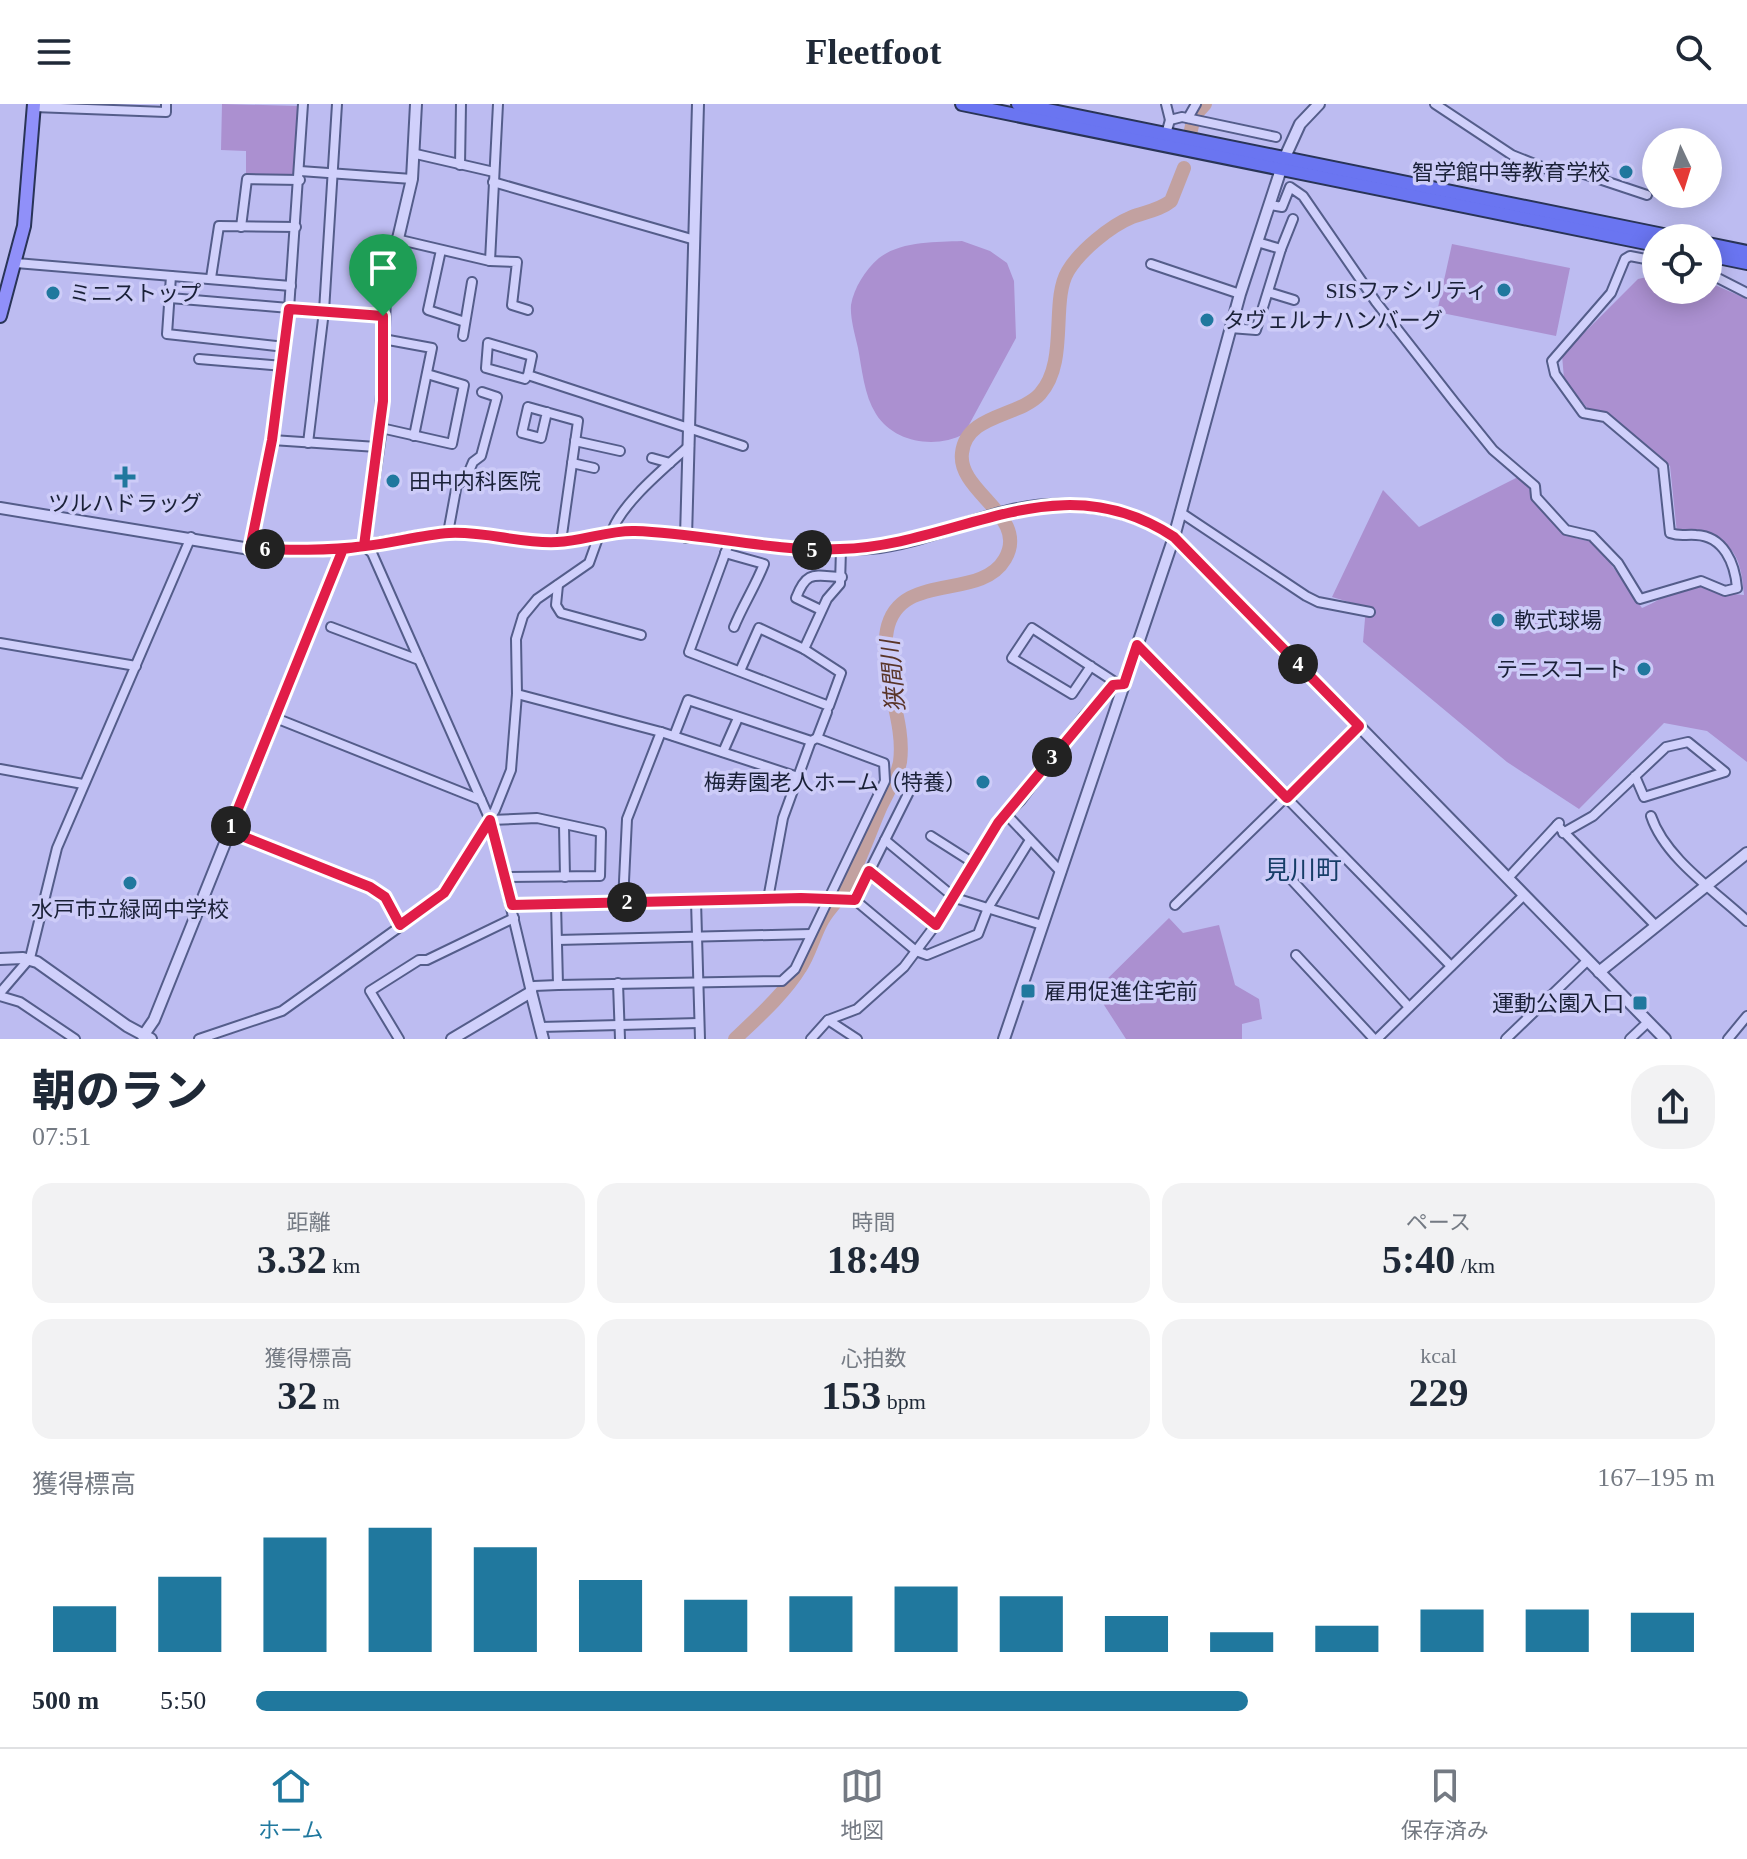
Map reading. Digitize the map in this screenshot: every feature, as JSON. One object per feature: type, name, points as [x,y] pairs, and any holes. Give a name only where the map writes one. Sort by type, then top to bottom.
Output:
[{"type":"highway","points":[[962,104],[1642,231]]},
{"type":"highway","points":[[1018,104],[1166,134],[1283,164],[1642,242]]},
{"type":"highway","points":[[1722,247],[1747,252]]},
{"type":"highway","points":[[1722,258],[1747,263]]},
{"type":"main road","points":[[0,316],[24,226],[34,106]]},
{"type":"street","points":[[34,106],[166,112],[166,104]]},
{"type":"street","points":[[250,549],[283,366],[300,176],[303,104]]},
{"type":"street","points":[[308,443],[324,311],[337,104]]},
{"type":"street","points":[[364,546],[381,428],[383,316],[396,239],[416,154],[416,104]]},
{"type":"street","points":[[460,165],[461,104]]},
{"type":"street","points":[[490,261],[498,104]]},
{"type":"street","points":[[686,537],[698,104]]},
{"type":"street","points":[[1166,104],[1170,120],[1166,134]]},
{"type":"street","points":[[1188,118],[1196,104]]},
{"type":"street","points":[[1004,1039],[1121,684],[1174,537],[1230,328],[1283,164],[1300,124],[1319,104]]},
{"type":"street","points":[[1435,104],[1512,155],[1557,173],[1578,172],[1642,193]]},
{"type":"street","points":[[1170,120],[1188,118],[1276,137]]},
{"type":"street","points":[[416,154],[494,172]]},
{"type":"street","points":[[241,227],[247,179],[334,173],[412,179]]},
{"type":"street","points":[[493,182],[695,240]]},
{"type":"street","points":[[1270,205],[1282,207],[1290,187],[1303,196],[1376,302],[1484,438],[1535,486],[1536,497],[1566,530],[1592,536],[1618,563],[1640,599],[1701,581],[1725,591],[1737,588],[1735,571],[1726,549],[1697,534],[1681,537],[1670,533],[1663,466],[1605,417],[1583,413],[1555,374],[1552,361],[1611,293],[1625,259],[1630,256],[1642,258]]},
{"type":"street","points":[[1230,328],[1256,330],[1293,219]]},
{"type":"street","points":[[211,278],[219,226],[296,227]]},
{"type":"street","points":[[396,239],[490,261],[517,262],[512,305],[528,310]]},
{"type":"street","points":[[1257,242],[1281,249]]},
{"type":"street","points":[[441,250],[428,310],[465,322]]},
{"type":"street","points":[[16,263],[291,286]]},
{"type":"street","points":[[1151,264],[1240,294]]},
{"type":"street","points":[[171,276],[167,334],[285,347]]},
{"type":"street","points":[[1722,280],[1747,293]]},
{"type":"street","points":[[463,336],[472,282]]},
{"type":"street","points":[[1268,292],[1294,300]]},
{"type":"street","points":[[170,298],[383,316]]},
{"type":"street","points":[[383,339],[432,348],[414,436]]},
{"type":"street","points":[[488,343],[532,356],[528,375],[525,379],[486,368],[488,343]]},
{"type":"street","points":[[199,359],[283,366]]},
{"type":"street","points":[[381,428],[452,444],[464,385],[427,374]]},
{"type":"street","points":[[528,375],[743,446]]},
{"type":"street","points":[[448,533],[457,484],[465,481],[473,462],[481,456],[497,397],[482,392]]},
{"type":"street","points":[[547,412],[578,421],[561,542]]},
{"type":"street","points":[[272,440],[377,447]]},
{"type":"street","points":[[575,441],[620,451]]},
{"type":"street","points":[[611,534],[628,506],[689,446]]},
{"type":"street","points":[[652,458],[670,463]]},
{"type":"street","points":[[572,463],[594,468]]},
{"type":"street","points":[[727,548],[841,549],[906,542],[987,516],[1056,504],[1108,510],[1143,519],[1174,537],[1665,1039]]},
{"type":"street","points":[[0,508],[250,549],[343,549],[448,533],[561,542],[635,531],[686,537],[727,548],[764,564],[750,600],[743,605],[734,627]]},
{"type":"street","points":[[1180,512],[1306,596],[1318,602],[1370,612]]},
{"type":"street","points":[[75,1039],[20,1002],[0,994],[30,958],[57,848],[191,537]]},
{"type":"street","points":[[199,1039],[273,1016],[444,893],[490,820],[511,770],[517,694],[516,646],[523,616],[537,599],[589,563],[598,538]]},
{"type":"street","points":[[364,546],[372,553],[490,820],[543,1039]]},
{"type":"street","points":[[727,548],[689,652],[829,706],[841,673],[804,649],[759,628],[740,671]]},
{"type":"street","points":[[0,959],[30,958],[145,1038],[343,549]]},
{"type":"street","points":[[804,649],[821,610],[842,577],[841,549]]},
{"type":"street","points":[[821,610],[796,598],[803,580],[809,576],[842,577]]},
{"type":"street","points":[[558,585],[556,605],[561,613],[641,635]]},
{"type":"street","points":[[331,627],[419,660]]},
{"type":"street","points":[[1091,666],[1072,694],[1012,658],[1032,628],[1121,684]]},
{"type":"street","points":[[0,643],[136,666]]},
{"type":"street","points":[[1137,645],[1451,966]]},
{"type":"street","points":[[811,1039],[828,1020],[857,1009],[904,967],[955,898],[998,823],[1084,716],[1121,684]]},
{"type":"street","points":[[517,694],[661,732],[798,777]]},
{"type":"street","points":[[452,1039],[531,992],[534,986],[782,981],[795,969],[885,781],[884,763],[688,700],[674,736]]},
{"type":"street","points":[[768,899],[783,818],[827,712]]},
{"type":"street","points":[[273,717],[482,800]]},
{"type":"street","points":[[723,752],[738,718]]},
{"type":"street","points":[[1175,905],[1359,726]]},
{"type":"street","points":[[623,902],[627,819],[661,732]]},
{"type":"street","points":[[1563,833],[1593,816],[1635,776],[1666,747],[1688,742],[1725,772],[1644,797],[1635,776]]},
{"type":"street","points":[[0,769],[83,784]]},
{"type":"street","points":[[851,900],[912,786]]},
{"type":"street","points":[[1007,815],[1061,872]]},
{"type":"street","points":[[1651,816],[1655,829],[1747,921]]},
{"type":"street","points":[[490,820],[537,818],[601,832],[600,876],[504,877]]},
{"type":"street","points":[[1508,878],[1558,824],[1563,833],[1656,926]]},
{"type":"street","points":[[564,825],[565,877]]},
{"type":"street","points":[[229,831],[370,887],[385,897],[400,925]]},
{"type":"street","points":[[931,836],[975,864]]},
{"type":"street","points":[[885,840],[955,898],[1042,925]]},
{"type":"street","points":[[512,905],[851,900],[916,951],[927,955],[978,934],[984,927],[988,908],[1030,840]]},
{"type":"street","points":[[1599,972],[1747,853]]},
{"type":"street","points":[[869,871],[936,925]]},
{"type":"street","points":[[1290,878],[1409,1007]]},
{"type":"street","points":[[1296,955],[1375,1039],[1524,895]]},
{"type":"street","points":[[696,901],[700,1039]]},
{"type":"street","points":[[556,903],[558,985]]},
{"type":"street","points":[[399,1039],[370,991],[419,960],[427,960],[514,918]]},
{"type":"street","points":[[557,940],[811,934]]},
{"type":"street","points":[[1506,1039],[1588,960]]},
{"type":"street","points":[[618,983],[620,1039]]},
{"type":"street","points":[[1728,1039],[1747,1016]]},
{"type":"street","points":[[828,1020],[857,1039]]},
{"type":"street","points":[[1630,1039],[1648,1022]]},
{"type":"street","points":[[540,1027],[699,1023]]},
{"type":"shaded area","points":[[222,104],[299,106],[295,177],[246,174],[246,151],[221,150]]},
{"type":"shaded area","points":[[962,241],[990,251],[1007,263],[1014,281],[1016,338],[964,434],[953,439],[929,442],[904,437],[884,424],[872,407],[864,382],[851,305],[865,274],[888,252],[919,244]]},
{"type":"shaded area","name":"SISファシリティ","points":[[1452,244],[1570,268],[1556,336],[1437,312]]},
{"type":"shaded area","points":[[1642,278],[1642,304],[1722,304],[1722,288],[1747,299],[1747,762],[1707,731],[1664,723],[1579,809],[1507,762],[1363,642],[1366,607],[1332,597],[1383,490],[1419,527],[1518,477],[1564,533],[1596,543],[1642,608],[1692,586],[1708,586],[1744,595],[1739,565],[1728,546],[1708,537],[1677,533],[1670,466],[1607,415],[1592,414],[1564,379],[1562,355]]},
{"type":"shaded area","points":[[1169,918],[1183,933],[1219,925],[1235,985],[1259,999],[1262,1019],[1242,1024],[1242,1039],[1126,1039],[1095,991]]},
{"type":"waterway","name":"狭間川","points":[[1195,115],[1205,104]]},
{"type":"waterway","name":"狭間川","points":[[1191,130],[1193,121]]},
{"type":"waterway","name":"狭間川","points":[[735,1039],[779,996],[800,968],[823,919],[853,873],[897,774],[901,745],[885,646],[894,611],[907,600],[923,593],[978,580],[993,572],[1005,559],[1010,544],[1008,530],[963,467],[962,453],[966,440],[983,423],[1031,402],[1040,394],[1054,366],[1060,298],[1073,263],[1114,226],[1171,201],[1184,168]]},
{"type":"place","name":"智学館中等教育学校","points":[[1626,172]]},
{"type":"place","name":"SISファシリティ","points":[[1504,290]]},
{"type":"place","name":"ミニストップ","points":[[53,293]]},
{"type":"place","name":"タヴェルナハンバーグ","points":[[1207,320]]},
{"type":"place","name":"ツルハドラッグ","points":[[125,477]]},
{"type":"place","name":"田中内科医院","points":[[393,481]]},
{"type":"place","name":"軟式球場","points":[[1498,620]]},
{"type":"place","name":"テニスコート","points":[[1644,669]]},
{"type":"place","name":"梅寿園老人ホーム（特養）","points":[[983,782]]},
{"type":"place","name":"水戸市立緑岡中学校","points":[[130,883]]},
{"type":"place","name":"雇用促進住宅前","points":[[1028,991]]},
{"type":"place","name":"運動公園入口","points":[[1640,1003]]},
{"type":"district","name":"見川町","points":[[1303,870]]},
{"type":"route","points":[[383,316],[289,309],[272,440],[250,549],[343,549],[469,532],[561,542],[635,531],[761,547],[841,549],[906,542],[1019,508],[1056,504],[1108,510],[1143,519],[1174,537],[1359,726],[1287,798],[1137,645],[1124,684],[1113,685],[1084,716],[1021,800],[998,823],[936,925],[869,871],[855,900],[801,898],[512,905],[490,820],[451,885],[400,925],[385,897],[370,887],[229,831],[343,549],[364,546],[381,428],[383,316]]}]
